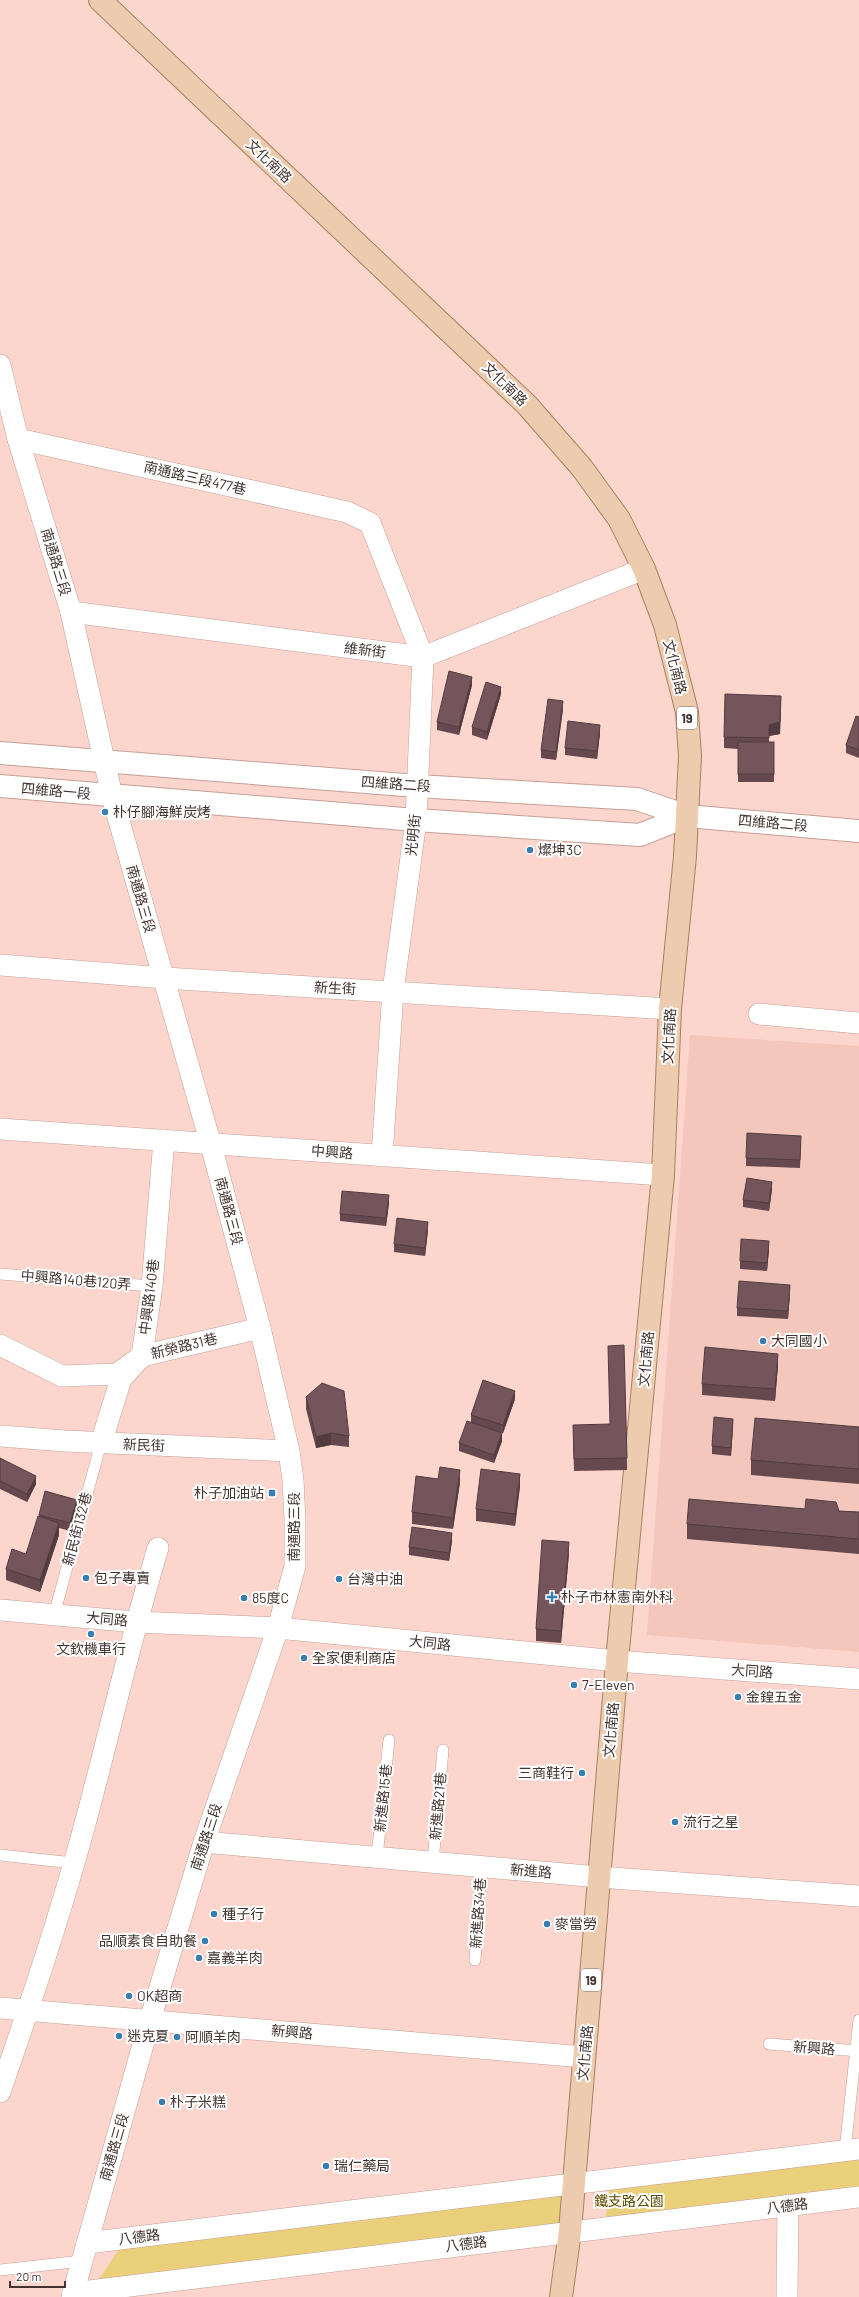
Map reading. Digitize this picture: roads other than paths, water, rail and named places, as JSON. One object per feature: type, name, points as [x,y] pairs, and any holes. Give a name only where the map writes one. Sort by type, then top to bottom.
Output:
[{"type":"main road","name":"文化南路","points":[[100,0],[527,405],[582,468],[619,519],[644,569],[665,625],[687,712],[690,756],[687,816],[670,1009],[663,1175],[617,1662],[570,2232],[561,2297]]},
{"type":"street","name":"南通路三段","points":[[0,365],[18,439],[71,612],[112,796],[212,1145],[260,1328],[289,1452],[293,1480],[295,1566],[278,1628],[204,1842],[150,2020],[72,2295]]},
{"type":"street","name":"南通路三段477巷","points":[[18,439],[347,512],[370,523]]},
{"type":"street","name":"光明街","points":[[370,523],[423,658],[416,820],[393,991],[382,1156]]},
{"type":"street","name":"維新街","points":[[71,612],[423,658],[644,569]]},
{"type":"street","points":[[0,753],[104,761]]},
{"type":"street","name":"四維路二段","points":[[104,761],[417,786],[637,799],[687,816],[859,831]]},
{"type":"street","name":"四維路一段","points":[[0,786],[112,796]]},
{"type":"street","name":"四維路二段","points":[[112,796],[416,820],[640,834],[687,816]]},
{"type":"street","name":"新生街","points":[[0,965],[164,978],[670,1009]]},
{"type":"street","points":[[759,1014],[859,1023]]},
{"type":"street","name":"中興路","points":[[0,1129],[164,1140],[212,1145],[663,1175]]},
{"type":"street","name":"中興路140巷","points":[[142,1356],[152,1286],[164,1140]]},
{"type":"street","name":"新榮路31巷","points":[[0,1345],[62,1376],[118,1374],[142,1356],[260,1328]]},
{"type":"street","points":[[101,1443],[121,1379],[142,1356]]},
{"type":"street","name":"新民街","points":[[0,1436],[101,1443],[289,1452]]},
{"type":"street","points":[[0,2092],[28,2010],[89,1810],[136,1622],[158,1548]]},
{"type":"street","name":"大同路","points":[[0,1610],[136,1622],[278,1628],[617,1662],[859,1679]]},
{"type":"street","name":"新進路","points":[[204,1842],[599,1877],[859,1896]]},
{"type":"street","name":"新興路","points":[[0,2008],[584,2057]]},
{"type":"street","name":"八德路","points":[[84,2252],[574,2185],[852,2150]]},
{"type":"street","name":"八德路","points":[[72,2295],[859,2197]]},
{"type":"street","points":[[787,2297],[788,2206]]},
{"type":"lane","name":"中興路140巷120弄","points":[[0,1274],[152,1286]]},
{"type":"lane","name":"新民街132巷","points":[[54,1615],[101,1443]]},
{"type":"lane","name":"新進路15巷","points":[[377,1857],[389,1740]]},
{"type":"lane","name":"新進路21巷","points":[[433,1862],[444,1750]]},
{"type":"lane","points":[[0,1855],[73,1863]]},
{"type":"lane","name":"新進路34巷","points":[[475,1960],[481,1866]]},
{"type":"lane","points":[[852,2150],[859,2020]]},
{"type":"lane","name":"新興路","points":[[770,2044],[857,2051]]},
{"type":"lane","points":[[0,2270],[84,2252]]},
{"type":"place","name":"朴仔腳海鮮炭烤","points":[[105,812]]},
{"type":"place","name":"燦坤3C","points":[[530,850]]},
{"type":"place","name":"大同國小","points":[[763,1341]]},
{"type":"place","name":"朴子加油站","points":[[272,1493]]},
{"type":"place","name":"包子專賣","points":[[86,1578]]},
{"type":"place","name":"台灣中油","points":[[339,1579]]},
{"type":"place","name":"朴子市林憲南外科","points":[[552,1597]]},
{"type":"place","name":"85度C","points":[[244,1598]]},
{"type":"place","name":"文欽機車行","points":[[91,1634]]},
{"type":"place","name":"全家便利商店","points":[[304,1658]]},
{"type":"place","name":"7-Eleven","points":[[574,1685]]},
{"type":"place","name":"金鍠五金","points":[[738,1697]]},
{"type":"place","name":"三商鞋行","points":[[582,1773]]},
{"type":"place","name":"流行之星","points":[[675,1822]]},
{"type":"place","name":"種子行","points":[[214,1914]]},
{"type":"place","name":"麥當勞","points":[[547,1924]]},
{"type":"place","name":"品順素食自助餐","points":[[205,1941]]},
{"type":"place","name":"嘉義羊肉","points":[[199,1958]]},
{"type":"place","name":"OK超商","points":[[129,1996]]},
{"type":"place","name":"迷克夏","points":[[119,2036]]},
{"type":"place","name":"阿順羊肉","points":[[177,2037]]},
{"type":"place","name":"朴子米糕","points":[[162,2102]]},
{"type":"place","name":"瑞仁藥局","points":[[326,2166]]},
{"type":"park label","name":"鐵支路公園","points":[[629,2201]]}]
